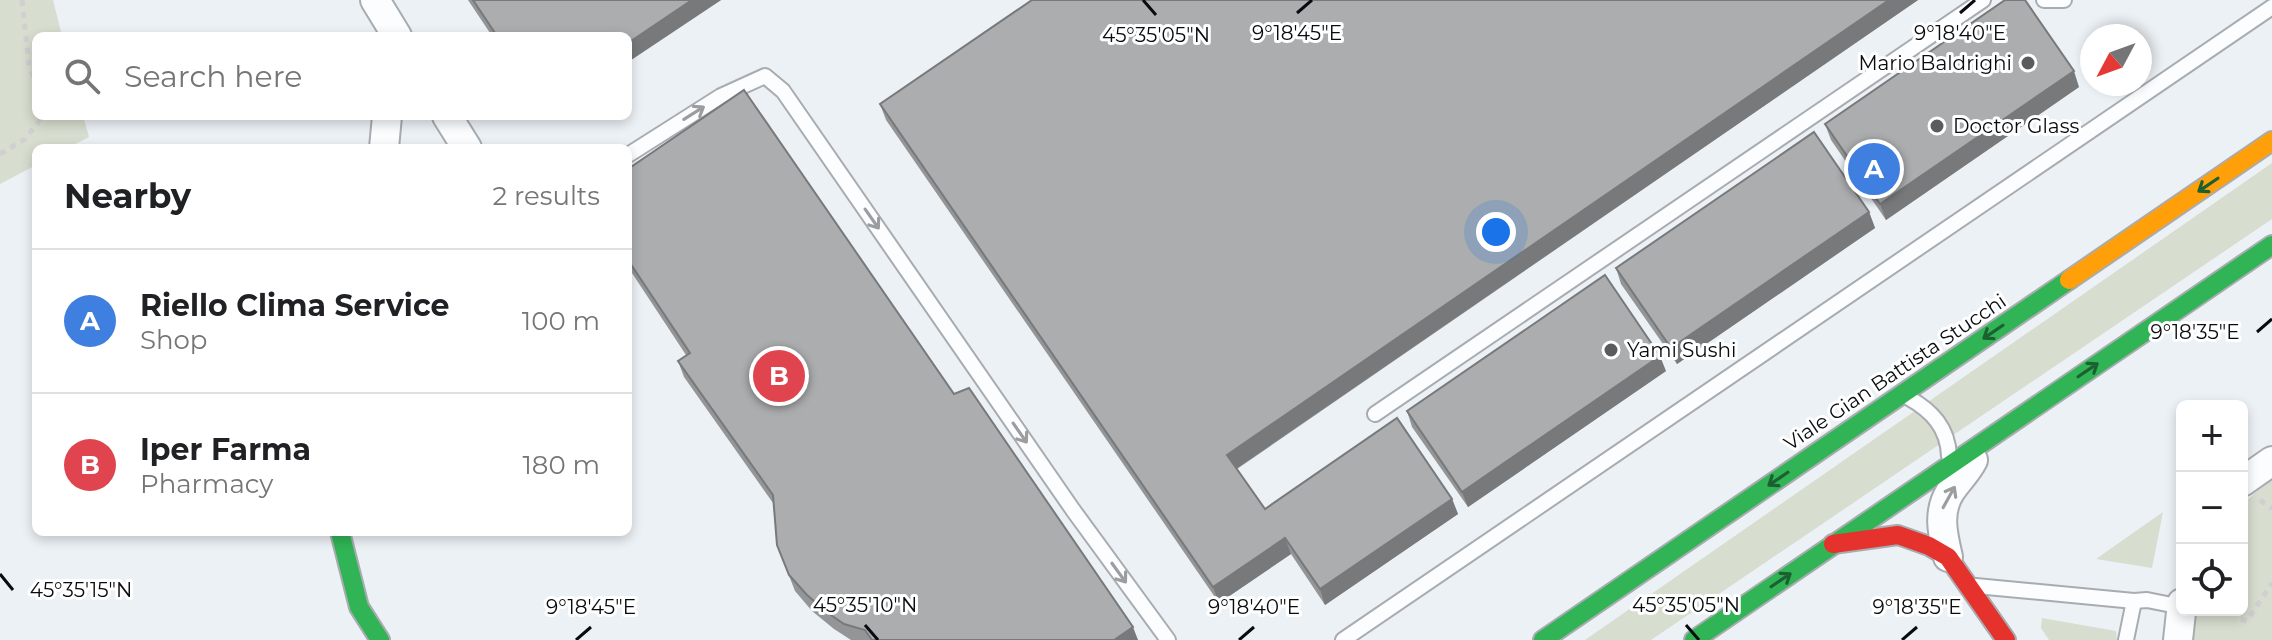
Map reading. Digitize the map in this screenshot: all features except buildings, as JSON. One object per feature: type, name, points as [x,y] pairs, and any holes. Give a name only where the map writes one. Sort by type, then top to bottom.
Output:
[{"type":"main road","name":"Viale Gian Battista Stucchi","points":[[1543,640],[2272,141]]},
{"type":"main road","points":[[1694,640],[2272,245]]},
{"type":"main road","points":[[1833,545],[1898,535],[1929,546],[1948,557],[2006,640]]},
{"type":"main road","points":[[341,536],[359,607],[380,640]]},
{"type":"street","points":[[375,0],[394,32]]},
{"type":"street","points":[[384,144],[387,120]]},
{"type":"street","points":[[450,120],[464,144]]},
{"type":"street","points":[[1948,557],[1942,508],[1950,491],[1967,471],[1980,444]]},
{"type":"street","points":[[2248,478],[2272,461]]},
{"type":"street","points":[[2178,640],[2181,616]]},
{"type":"lane","points":[[1375,414],[1983,0]]},
{"type":"lane","points":[[2044,0],[2064,0]]},
{"type":"lane","points":[[1343,640],[2272,7]]},
{"type":"lane","points":[[632,152],[721,96],[765,76],[783,91],[1073,510],[1168,640]]},
{"type":"lane","points":[[1902,394],[1928,410],[1938,421],[1948,442],[1949,465]]},
{"type":"lane","points":[[1968,585],[2176,604]]},
{"type":"lane","points":[[2126,640],[2134,601]]},
{"type":"path","points":[[22,0],[32,73]]},
{"type":"path","points":[[0,154],[25,139],[40,120]]},
{"type":"path","points":[[2238,616],[2238,619],[2247,621],[2272,583]]},
{"type":"shaded area","points":[[0,0],[53,0],[61,32],[32,32],[32,120],[84,120],[89,137],[76,144],[32,144],[32,167],[0,184]]},
{"type":"shaded area","points":[[2272,163],[2272,219],[1651,640],[1585,640]]},
{"type":"shaded area","points":[[2272,477],[2272,640],[2190,640],[2192,616],[2248,616],[2248,499]]},
{"type":"shaded area","points":[[2163,512],[2152,568],[2096,559]]},
{"type":"shaded area","points":[[2042,618],[2116,631],[2117,640],[2049,640],[2041,628]]},
{"type":"traffic: fast","points":[[1694,640],[2272,245]]},
{"type":"traffic: fast","points":[[1543,640],[2069,280]]},
{"type":"traffic: fast","points":[[341,536],[359,607],[380,640]]},
{"type":"traffic: slow","points":[[2069,280],[2272,141]]},
{"type":"traffic: jam","points":[[1833,544],[1898,535],[1929,546],[1948,557],[2006,640]]},
{"type":"place","name":"Mario Baldrighi","points":[[2028,63]]},
{"type":"place","name":"Doctor Glass","points":[[1937,126]]},
{"type":"place","name":"Riello Clima Service","points":[[1874,169]]},
{"type":"place","name":"Yami Sushi","points":[[1611,350]]},
{"type":"place","name":"Iper Farma","points":[[779,376]]}]
